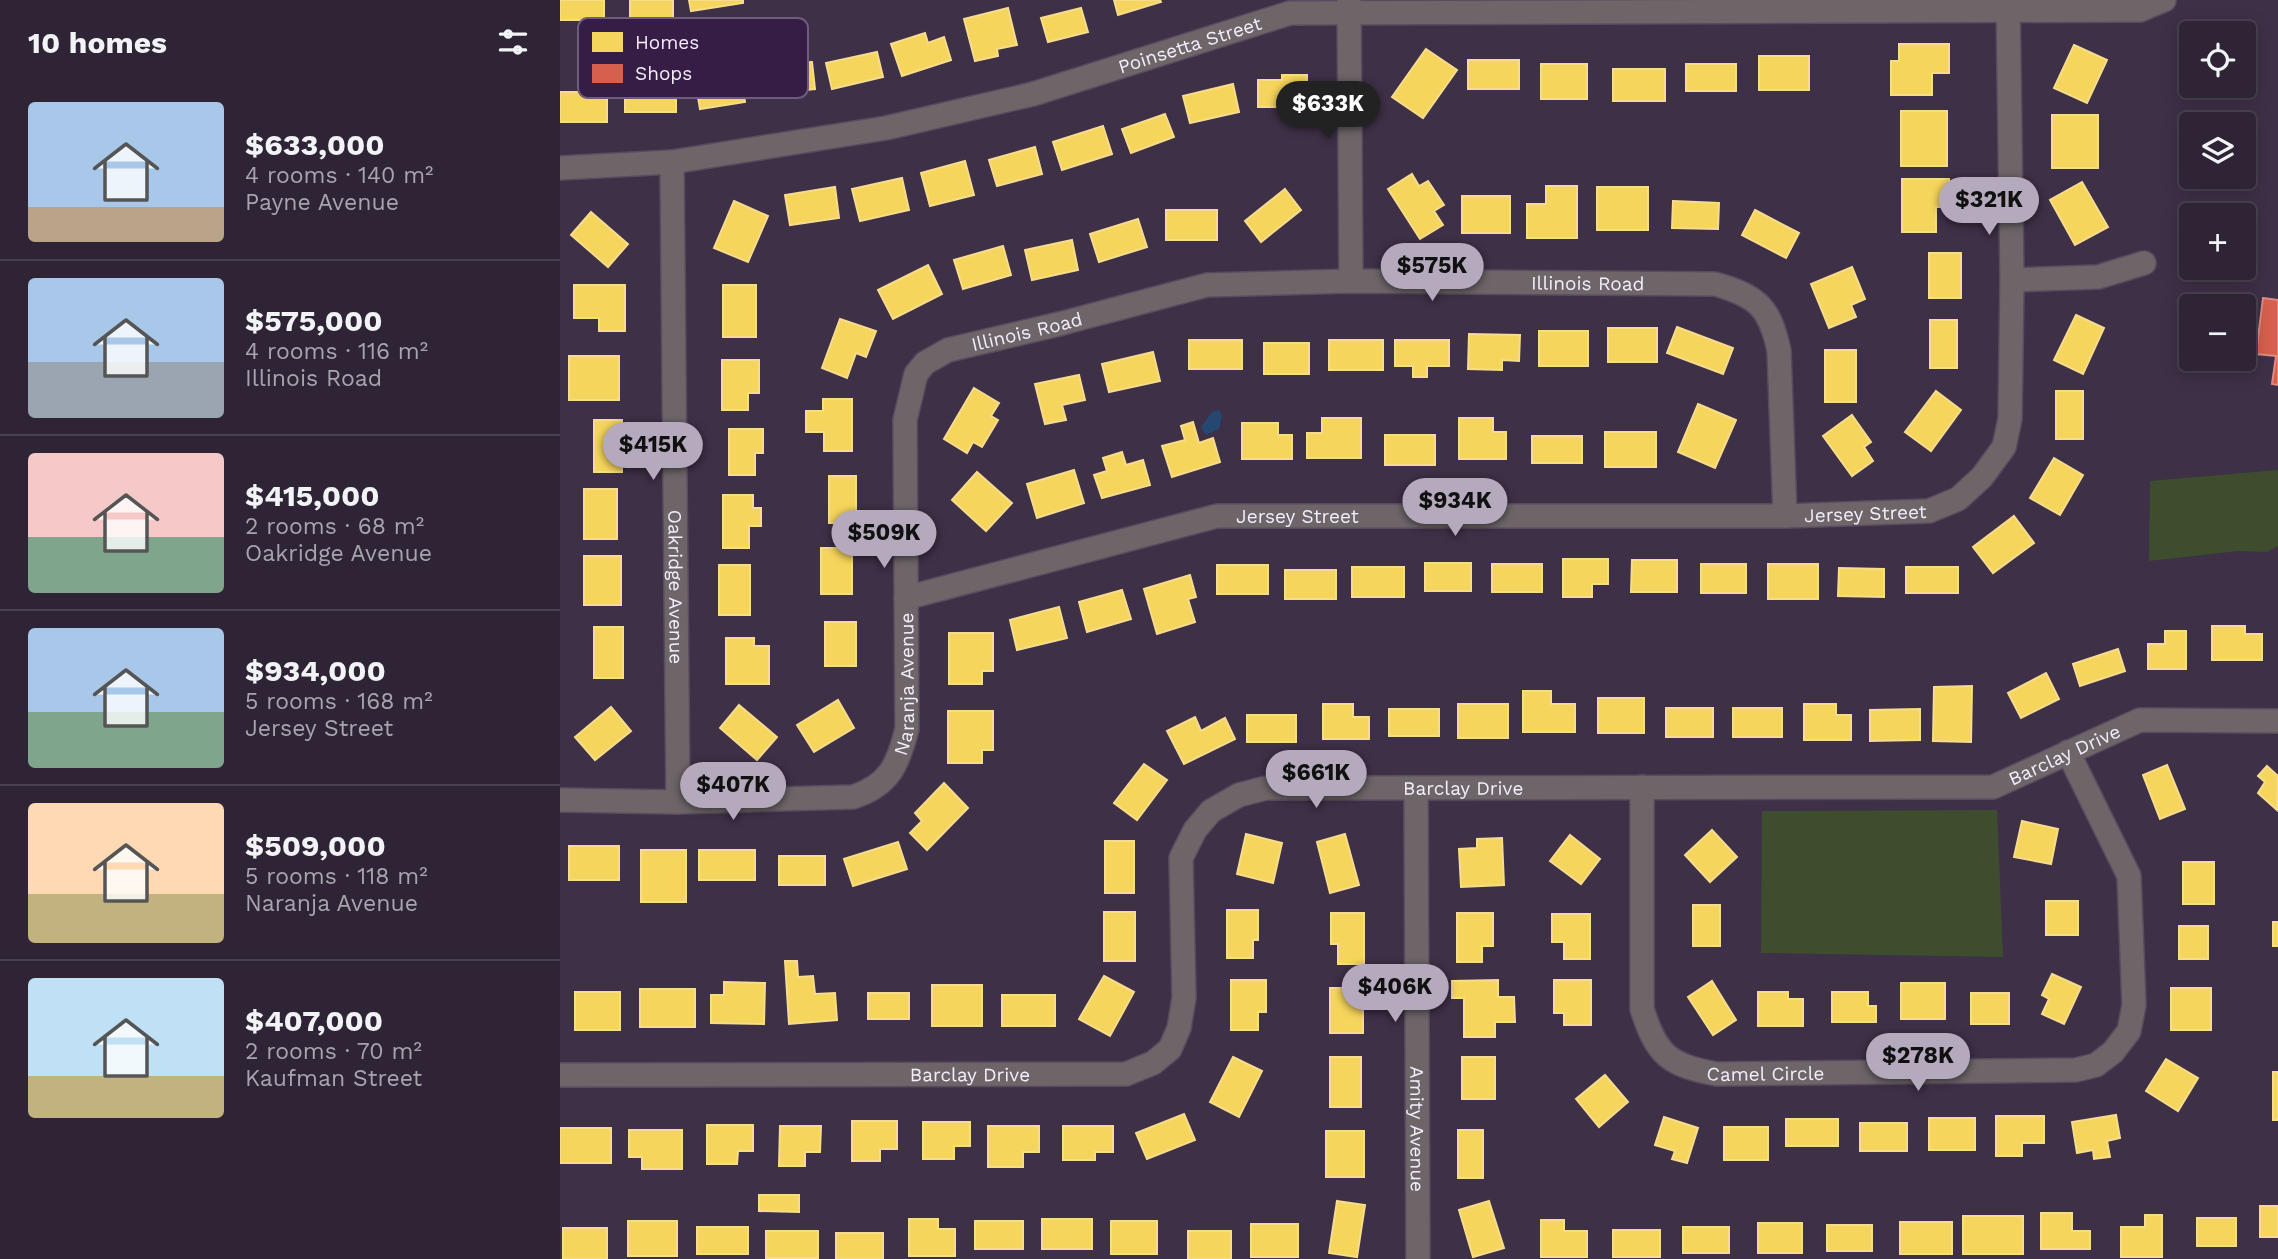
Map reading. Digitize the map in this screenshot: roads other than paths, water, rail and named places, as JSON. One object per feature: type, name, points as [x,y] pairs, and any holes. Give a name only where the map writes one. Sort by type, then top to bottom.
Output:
[{"type":"street","name":"Poinsetta Street","points":[[560,168],[672,162],[886,128],[1033,94],[1290,13],[1349,7],[2008,6],[2140,10],[2164,0]]},
{"type":"street","name":"Jersey Street","points":[[906,598],[1217,516],[1785,516],[1929,511],[1958,499],[1982,477],[2004,447],[2010,419],[2012,280],[2008,6]]},
{"type":"street","points":[[1349,7],[1351,281]]},
{"type":"street","name":"Oakridge Avenue","points":[[672,162],[678,802]]},
{"type":"street","points":[[2012,280],[2098,277],[2144,263]]},
{"type":"street","name":"Illinois Road","points":[[916,374],[925,363],[948,350],[1059,324],[1189,288],[1230,283],[1351,281],[1715,284],[1741,291],[1763,307],[1775,329],[1779,351],[1785,516]]},
{"type":"street","name":"Naranja Avenue","points":[[678,802],[853,797],[870,792],[886,779],[901,755],[907,729],[905,420],[916,374]]},
{"type":"street","name":"Barclay Drive","points":[[560,1075],[1126,1074],[1153,1063],[1170,1049],[1179,1028],[1184,998],[1181,858],[1195,830],[1211,811],[1239,795],[1266,788],[1993,787],[2140,720],[2278,721]]},
{"type":"street","name":"Camel Circle","points":[[1642,787],[1642,1010],[1650,1034],[1665,1056],[1689,1069],[1717,1074],[2076,1070],[2096,1065],[2113,1052],[2129,1031],[2134,1005],[2129,876],[2068,752]]},
{"type":"street","name":"Amity Avenue","points":[[1416,789],[1418,1259]]},
{"type":"street","points":[[560,800],[678,802]]},
{"type":"water","points":[[1219,410],[1222,416],[1219,429],[1206,435],[1201,427],[1212,412]]}]
